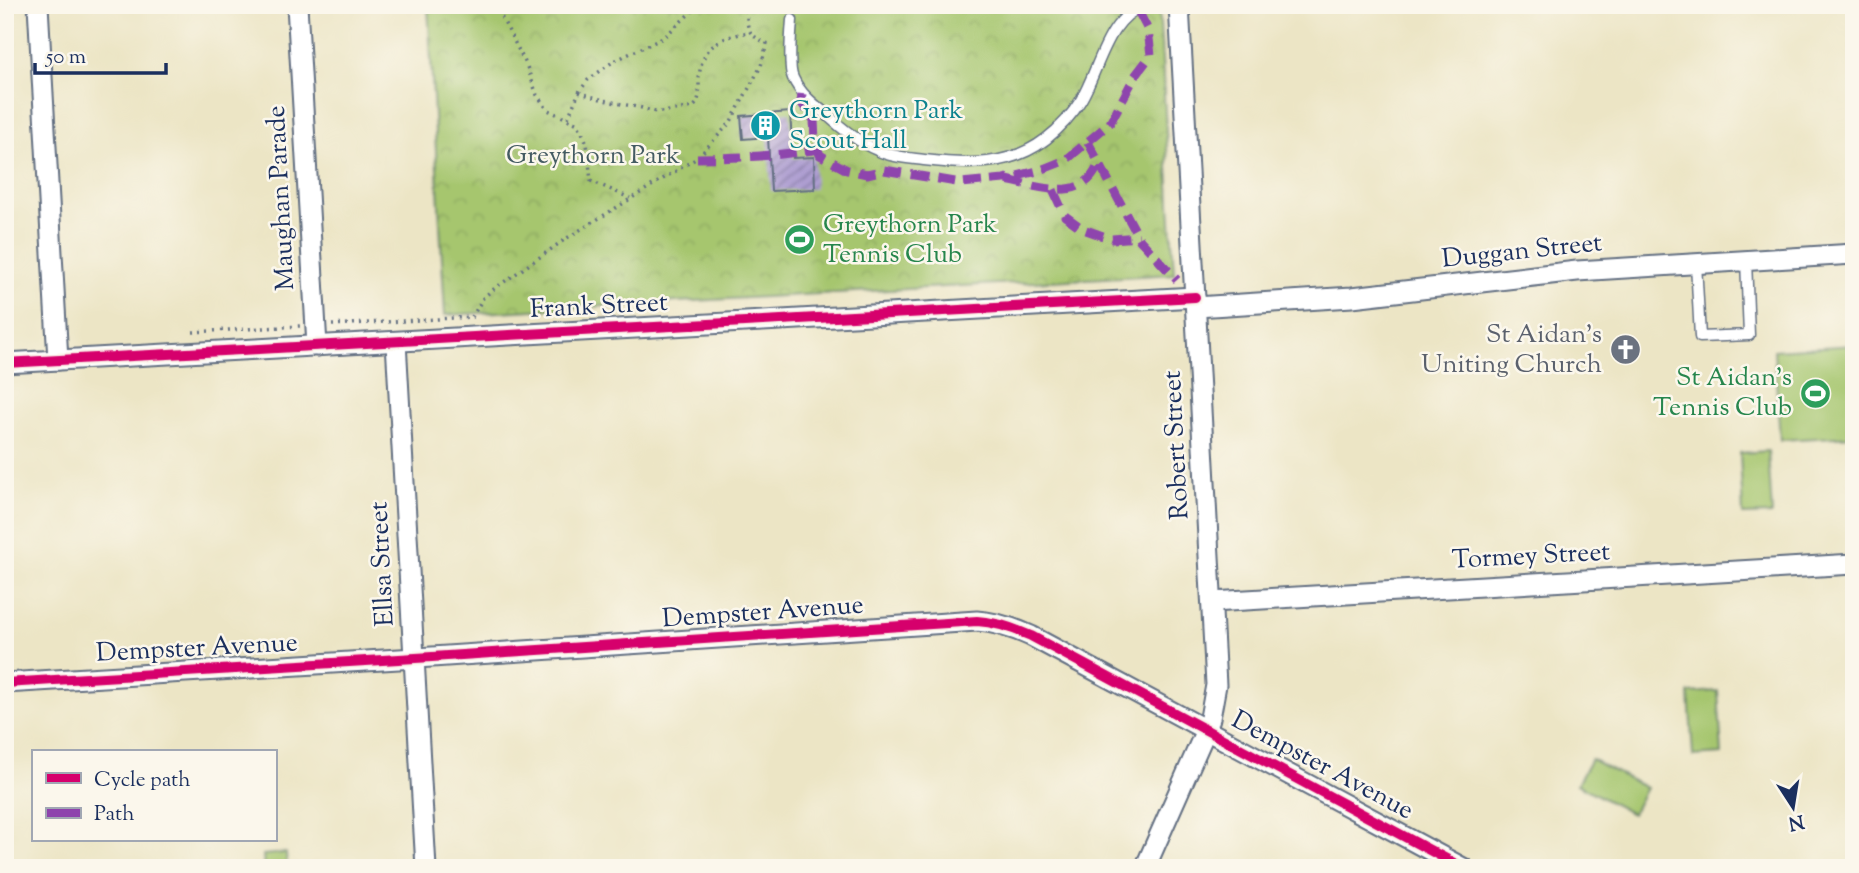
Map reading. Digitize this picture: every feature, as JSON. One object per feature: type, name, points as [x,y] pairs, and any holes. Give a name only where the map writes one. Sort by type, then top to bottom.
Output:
[{"type":"street","points":[[38,5],[58,360]]},
{"type":"street","name":"Maughan Parade","points":[[297,5],[317,346]]},
{"type":"street","name":"Robert Street","points":[[1145,868],[1206,730],[1216,685],[1179,5]]},
{"type":"street","name":"Duggan Street","points":[[1195,302],[1342,298],[1577,271],[1854,254]]},
{"type":"street","name":"Frank Street","points":[[5,363],[1195,302]]},
{"type":"street","name":"Ellsa Street","points":[[396,342],[426,868]]},
{"type":"street","name":"Tormey Street","points":[[1212,602],[1854,564]]},
{"type":"street","name":"Dempster Avenue","points":[[5,683],[988,622],[1031,636],[1463,868]]},
{"type":"lane","points":[[792,20],[791,75],[802,94],[842,128],[878,151],[915,159],[975,164],[1019,155],[1035,147],[1058,129],[1082,99],[1112,34],[1129,14],[1145,5]]},
{"type":"lane","points":[[1696,263],[1700,337],[1749,335],[1745,260]]},
{"type":"path","points":[[495,5],[526,64],[537,95],[548,110],[578,124],[587,143],[591,181],[631,199],[697,158],[730,124],[761,66],[767,43],[754,38],[746,26],[747,5]]},
{"type":"path","points":[[568,118],[579,92],[588,80],[614,61],[663,38],[699,5]]},
{"type":"path","points":[[579,92],[599,100],[650,111],[692,107],[699,97],[699,71],[713,44],[735,34],[750,32]]},
{"type":"green space","name":"Greythorn Park","points":[[428,5],[1159,5],[1174,274],[445,315]]},
{"type":"green space","name":"St Aidan's Tennis Club","points":[[1854,345],[1854,436],[1780,440],[1774,350]]},
{"type":"green space","points":[[1768,451],[1772,514],[1743,515],[1740,453]]},
{"type":"green space","points":[[1718,691],[1722,754],[1693,756],[1689,693]]},
{"type":"green space","points":[[1591,759],[1646,788],[1632,814],[1577,784]]},
{"type":"green space","points":[[286,853],[287,868],[264,868],[263,855]]},
{"type":"building","points":[[790,112],[793,158],[814,157],[815,189],[771,191],[768,137],[743,139],[741,116]]},
{"type":"marked path","points":[[802,94],[801,102],[814,120],[815,141],[820,155],[847,170],[867,174],[884,170],[962,183],[1004,179],[1038,171],[1066,160],[1110,123],[1135,76],[1151,55],[1148,30],[1135,5]]},
{"type":"marked path","points":[[1088,142],[1140,240],[1177,280]]},
{"type":"marked path","points":[[697,158],[758,156],[818,149]]},
{"type":"marked path","points":[[1007,180],[1046,188],[1072,188],[1084,184],[1093,175],[1099,162]]},
{"type":"marked path","points":[[1053,190],[1065,216],[1083,229],[1112,239],[1139,237]]},
{"type":"cycle path","points":[[5,363],[1195,297]]},
{"type":"cycle path","points":[[5,683],[977,621],[1004,626],[1031,636],[1463,868]]},
{"type":"place","name":"Greythorn Park Scout Hall","points":[[766,126]]},
{"type":"place","name":"Greythorn Park Tennis Club","points":[[800,240]]},
{"type":"place","name":"St Aidan's Uniting Church","points":[[1625,350]]},
{"type":"place","name":"St Aidan's Tennis Club","points":[[1815,393]]}]
